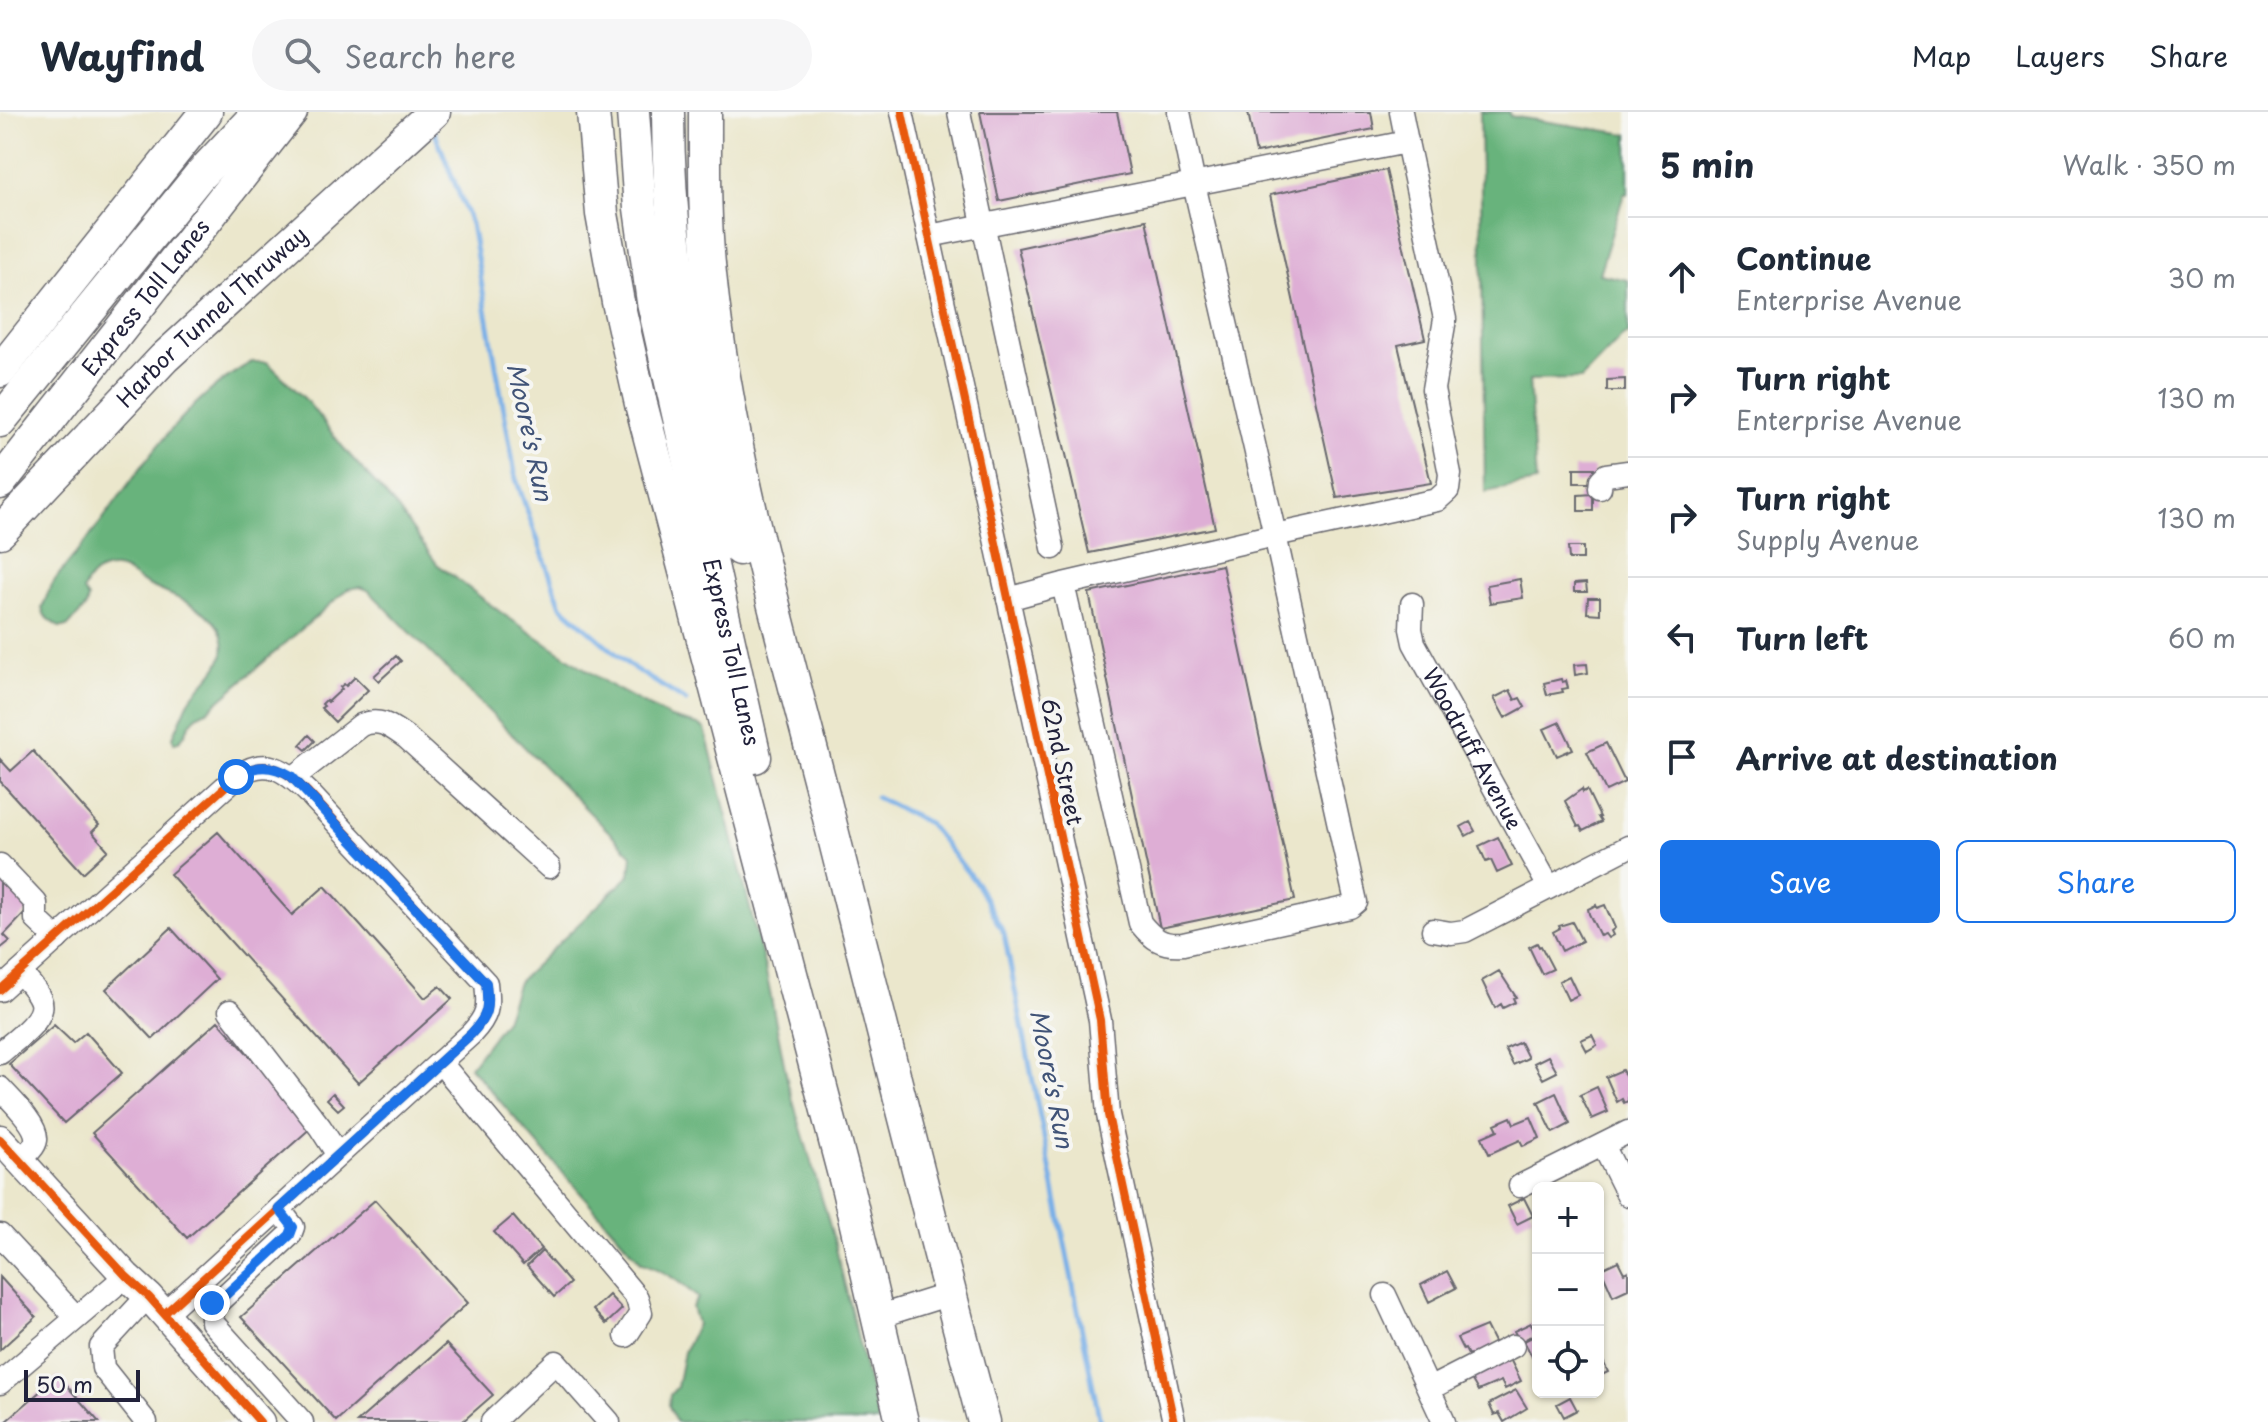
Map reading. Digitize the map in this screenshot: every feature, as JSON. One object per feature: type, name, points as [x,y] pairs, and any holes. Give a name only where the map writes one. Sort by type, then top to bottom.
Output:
[{"type":"highway","points":[[0,371],[206,112]]},
{"type":"highway","name":"Harbor Tunnel Thruway","points":[[0,532],[164,358],[434,112]]},
{"type":"highway","points":[[593,112],[602,214],[641,404],[848,1190],[902,1422]]},
{"type":"highway","name":"Express Toll Lanes","points":[[633,112],[640,208],[653,302],[728,629],[848,1190]]},
{"type":"highway","name":"Express Toll Lanes","points":[[668,112],[668,160],[676,262],[699,398],[758,614],[808,736]]},
{"type":"highway","points":[[705,112],[709,270],[724,380],[752,515],[984,1422]]},
{"type":"highway","points":[[0,453],[211,185],[274,115]]},
{"type":"highway","name":"Express Toll Lanes","points":[[0,421],[199,176],[274,115]]},
{"type":"highway","name":"Express Toll Lanes","points":[[0,483],[274,115]]},
{"type":"main road","points":[[0,1139],[156,1305],[255,1420]]},
{"type":"street","name":"62nd Street","points":[[902,112],[1100,1020],[1108,1115],[1174,1422]]},
{"type":"street","points":[[959,112],[1053,548]]},
{"type":"street","points":[[1063,584],[1140,923],[1165,945],[1183,944],[1350,907],[1356,902],[1179,112]]},
{"type":"street","points":[[1008,599],[1437,500],[1448,490],[1450,474],[1433,389],[1445,319],[1401,112]]},
{"type":"street","points":[[929,236],[1407,142]]},
{"type":"street","points":[[1600,488],[1601,480],[1606,475],[1628,472]]},
{"type":"street","name":"Woodruff Avenue","points":[[1412,604],[1414,643],[1549,887]]},
{"type":"street","points":[[293,778],[361,725],[372,721],[382,723],[407,738],[549,867]]},
{"type":"street","points":[[0,1053],[36,1021],[41,1012],[41,1001],[8,978],[57,939],[236,777],[252,768],[277,768],[293,778],[486,983],[489,1004],[483,1021],[440,1062],[194,1287],[156,1305],[101,1347],[103,1368],[146,1422]]},
{"type":"street","points":[[1433,930],[1451,933],[1465,931],[1628,847]]},
{"type":"street","points":[[0,865],[36,903],[36,919],[57,939]]},
{"type":"street","points":[[230,1011],[320,1127],[338,1155]]},
{"type":"street","points":[[440,1062],[637,1298],[641,1313],[626,1336]]},
{"type":"street","points":[[0,1088],[34,1129],[34,1145],[19,1160]]},
{"type":"street","points":[[1520,1186],[1628,1132]]},
{"type":"street","points":[[1603,1145],[1628,1195]]},
{"type":"street","points":[[194,1287],[206,1301],[217,1303],[290,1235],[293,1227],[279,1209]]},
{"type":"street","points":[[0,1235],[76,1317]]},
{"type":"street","points":[[0,1383],[126,1276]]},
{"type":"street","points":[[877,1317],[950,1294]]},
{"type":"street","points":[[1385,1295],[1444,1422]]},
{"type":"street","points":[[212,1303],[212,1322],[302,1422]]},
{"type":"street","points":[[1429,1389],[1513,1346]]},
{"type":"street","points":[[492,1422],[556,1362],[609,1422]]},
{"type":"green space","points":[[1480,112],[1509,112],[1510,116],[1628,134],[1628,194],[1624,194],[1599,274],[1628,280],[1628,335],[1624,335],[1581,379],[1529,380],[1536,482],[1485,492]]},
{"type":"green space","points":[[252,362],[267,362],[306,400],[397,508],[437,564],[503,614],[611,686],[671,718],[705,729],[766,972],[788,1084],[833,1236],[878,1422],[676,1422],[669,1406],[670,1395],[677,1387],[684,1352],[697,1324],[692,1307],[698,1298],[672,1278],[642,1263],[470,1067],[505,1020],[518,982],[630,875],[632,855],[368,590],[360,587],[348,589],[194,719],[183,737],[174,743],[173,737],[188,703],[217,667],[223,653],[223,638],[208,616],[196,607],[115,568],[104,569],[91,577],[83,591],[88,598],[86,607],[67,627],[59,627],[45,616],[42,608],[53,583],[148,458],[205,395]]},
{"type":"building","points":[[980,112],[1117,112],[1130,174],[999,201]]},
{"type":"building","points":[[1248,112],[1371,112],[1374,129],[1256,153]]},
{"type":"building","points":[[1386,170],[1425,339],[1398,345],[1431,483],[1337,498],[1270,195]]},
{"type":"building","points":[[1146,220],[1215,528],[1089,553],[1018,248]]},
{"type":"building","points":[[1625,379],[1625,391],[1607,391],[1607,380]]},
{"type":"building","points":[[1574,468],[1594,468],[1593,483],[1574,483]]},
{"type":"building","points":[[1593,494],[1593,511],[1578,511],[1578,495]]},
{"type":"building","points":[[1568,547],[1583,547],[1583,559],[1569,559]]},
{"type":"building","points":[[1222,565],[1295,900],[1160,928],[1089,593]]},
{"type":"building","points":[[1520,579],[1523,598],[1490,603],[1487,585]]},
{"type":"building","points":[[1586,583],[1587,592],[1574,592],[1574,584]]},
{"type":"building","points":[[1588,598],[1600,598],[1600,614],[1587,613]]},
{"type":"building","points":[[396,656],[401,661],[379,681],[374,676]]},
{"type":"building","points":[[1587,664],[1588,673],[1575,675],[1574,665]]},
{"type":"building","points":[[355,677],[368,690],[335,722],[321,708],[324,706],[322,704]]},
{"type":"building","points":[[1561,679],[1562,682],[1566,681],[1568,688],[1547,695],[1544,683]]},
{"type":"building","points":[[1510,690],[1515,700],[1520,698],[1525,707],[1505,718],[1494,698]]},
{"type":"building","points":[[1560,722],[1573,749],[1557,756],[1544,729]]},
{"type":"building","points":[[309,735],[315,741],[306,750],[300,745]]},
{"type":"building","points":[[1606,743],[1625,782],[1606,791],[1587,752]]},
{"type":"building","points":[[33,751],[99,825],[92,832],[108,850],[83,873],[0,781],[0,759],[11,771]]},
{"type":"building","points":[[1582,789],[1583,792],[1587,790],[1601,822],[1583,831],[1565,801]]},
{"type":"building","points":[[1470,822],[1475,831],[1466,836],[1461,827]]},
{"type":"building","points":[[218,832],[292,915],[325,886],[425,998],[440,986],[452,999],[358,1083],[170,874]]},
{"type":"building","points":[[1498,837],[1512,866],[1497,873],[1491,860],[1486,862],[1479,846]]},
{"type":"building","points":[[0,879],[28,910],[4,935],[10,941],[0,949]]},
{"type":"building","points":[[1596,905],[1597,908],[1605,905],[1615,928],[1608,938],[1605,934],[1600,936],[1589,914],[1588,909]]},
{"type":"building","points":[[1572,922],[1582,941],[1562,951],[1553,932],[1559,926]]},
{"type":"building","points":[[171,928],[217,979],[153,1039],[106,989]]},
{"type":"building","points":[[1537,943],[1553,969],[1542,974],[1529,947]]},
{"type":"building","points":[[1499,971],[1516,997],[1513,998],[1515,1002],[1495,1008],[1482,981]]},
{"type":"building","points":[[1569,976],[1578,995],[1568,1000],[1559,981]]},
{"type":"building","points":[[218,1021],[313,1126],[187,1238],[92,1133]]},
{"type":"building","points":[[54,1025],[73,1043],[86,1032],[122,1073],[64,1123],[9,1064]]},
{"type":"building","points":[[1592,1035],[1597,1045],[1587,1051],[1581,1040]]},
{"type":"building","points":[[1520,1042],[1528,1058],[1513,1065],[1505,1049]]},
{"type":"building","points":[[1548,1056],[1557,1072],[1543,1079],[1534,1063]]},
{"type":"building","points":[[1622,1070],[1625,1076],[1628,1075],[1628,1101],[1624,1103],[1622,1099],[1617,1102],[1606,1077]]},
{"type":"building","points":[[1597,1087],[1608,1112],[1592,1119],[1580,1095]]},
{"type":"building","points":[[333,1093],[344,1105],[338,1110],[327,1099]]},
{"type":"building","points":[[1556,1093],[1570,1124],[1553,1133],[1538,1102]]},
{"type":"building","points":[[1511,1117],[1514,1124],[1531,1117],[1540,1138],[1523,1146],[1520,1140],[1489,1154],[1482,1137],[1498,1130],[1495,1124]]},
{"type":"building","points":[[1524,1198],[1532,1216],[1517,1224],[1508,1206]]},
{"type":"building","points":[[375,1200],[468,1303],[336,1421],[241,1317]]},
{"type":"building","points":[[513,1216],[541,1249],[523,1265],[494,1232]]},
{"type":"building","points":[[542,1251],[570,1283],[554,1297],[527,1266]]},
{"type":"building","points":[[1618,1261],[1624,1273],[1628,1271],[1628,1289],[1613,1296],[1604,1276],[1604,1268]]},
{"type":"building","points":[[1447,1271],[1456,1288],[1429,1302],[1421,1285]]},
{"type":"building","points":[[0,1277],[36,1317],[0,1350]]},
{"type":"building","points":[[609,1295],[622,1309],[606,1324],[593,1310]]},
{"type":"building","points":[[1532,1325],[1532,1335],[1520,1342],[1514,1331]]},
{"type":"building","points":[[1486,1326],[1497,1348],[1473,1360],[1457,1338]]},
{"type":"building","points":[[1532,1337],[1532,1356],[1524,1341]]},
{"type":"building","points":[[446,1344],[493,1395],[462,1422],[357,1422]]},
{"type":"building","points":[[1509,1357],[1521,1381],[1505,1389],[1501,1381],[1478,1391],[1470,1377]]},
{"type":"building","points":[[58,1376],[99,1422],[5,1422]]},
{"type":"building","points":[[1516,1390],[1527,1408],[1504,1422],[1499,1413],[1494,1415],[1489,1404]]},
{"type":"building","points":[[1571,1398],[1577,1410],[1564,1417],[1557,1404]]},
{"type":"waterway","name":"Moore's Run","points":[[433,128],[471,224],[516,479],[561,606],[630,666],[686,701]]},
{"type":"waterway","name":"Moore's Run","points":[[876,797],[928,823],[977,884],[1004,934],[1100,1422]]},
{"type":"cycle path","points":[[902,112],[1100,1020],[1108,1115],[1174,1422]]},
{"type":"cycle path","points":[[0,990],[236,777],[247,770],[266,766],[283,772],[308,792],[486,983],[486,1011],[471,1034],[164,1314]]},
{"type":"cycle path","points":[[0,1139],[149,1297],[260,1422]]},
{"type":"route","points":[[212,1303],[217,1303],[293,1231],[279,1209],[471,1034],[483,1021],[489,1004],[486,983],[291,776],[267,766],[252,768],[236,777]]}]
